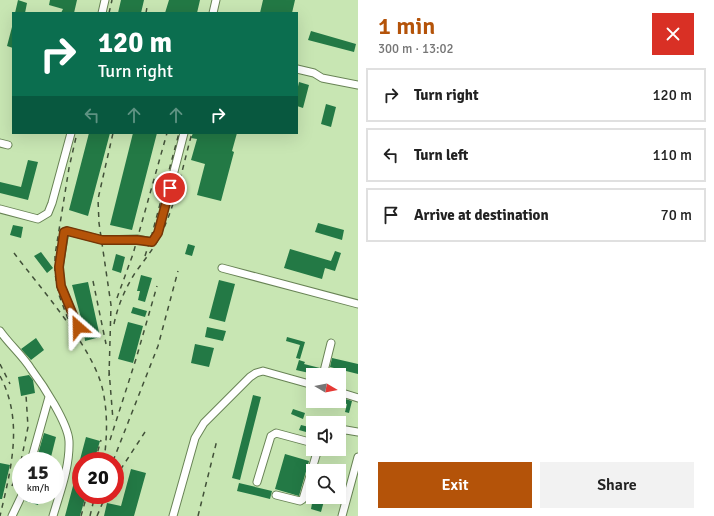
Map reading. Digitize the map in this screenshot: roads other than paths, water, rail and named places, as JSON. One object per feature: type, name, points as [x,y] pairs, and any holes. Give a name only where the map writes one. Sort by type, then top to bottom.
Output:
[{"type":"lane","points":[[102,12],[106,0]]},
{"type":"lane","points":[[213,12],[216,0]]},
{"type":"lane","points":[[298,69],[314,73],[322,78],[358,85]]},
{"type":"lane","points":[[0,209],[38,219],[48,213],[71,134]]},
{"type":"lane","points":[[78,327],[61,286],[59,267],[64,232],[67,231],[102,240],[137,240],[152,242],[158,233],[184,134]]},
{"type":"lane","points":[[0,143],[8,145]]},
{"type":"lane","points":[[222,268],[358,303]]},
{"type":"lane","points":[[0,331],[12,348],[31,368],[67,427],[69,440],[68,459],[53,516]]},
{"type":"lane","points":[[325,368],[331,343]]},
{"type":"lane","points":[[172,516],[195,438],[199,430],[204,423],[250,377],[256,373],[270,372],[306,383]]},
{"type":"lane","points":[[346,394],[358,398]]},
{"type":"lane","points":[[33,452],[48,397]]},
{"type":"lane","points":[[346,430],[358,432]]},
{"type":"lane","points":[[257,482],[271,436],[276,433],[306,441]]},
{"type":"lane","points":[[276,494],[300,501],[303,499],[316,456]]},
{"type":"lane","points":[[342,516],[358,457]]},
{"type":"lane","points":[[12,516],[18,504]]},
{"type":"railway","points":[[109,12],[112,0]]},
{"type":"railway","points":[[146,12],[147,7]]},
{"type":"railway","points":[[68,319],[59,295],[55,274],[55,255],[69,168],[77,134]]},
{"type":"railway","points":[[109,376],[111,305],[99,223],[98,199],[113,134]]},
{"type":"railway","points":[[117,298],[133,254],[167,134]]},
{"type":"railway","points":[[145,256],[179,134]]},
{"type":"railway","points":[[114,324],[122,297],[128,285],[157,242],[168,218],[192,134]]},
{"type":"railway","points":[[14,253],[65,319],[89,356],[98,374],[106,409],[105,452]]},
{"type":"railway","points":[[117,452],[158,346],[178,271]]},
{"type":"railway","points":[[93,281],[106,344]]},
{"type":"railway","points":[[110,440],[136,359],[157,286]]},
{"type":"railway","points":[[0,364],[10,384]]},
{"type":"railway","points":[[109,370],[113,420]]},
{"type":"railway","points":[[0,376],[12,410],[13,428],[11,463],[0,516]]},
{"type":"railway","points":[[23,452],[28,427],[26,395]]},
{"type":"railway","points":[[124,464],[145,432]]},
{"type":"railway","points":[[98,452],[101,440]]},
{"type":"railway","points":[[198,516],[217,440]]},
{"type":"railway","points":[[81,516],[84,504]]},
{"type":"railway","points":[[90,516],[93,504]]},
{"type":"railway","points":[[97,516],[102,504]]}]
